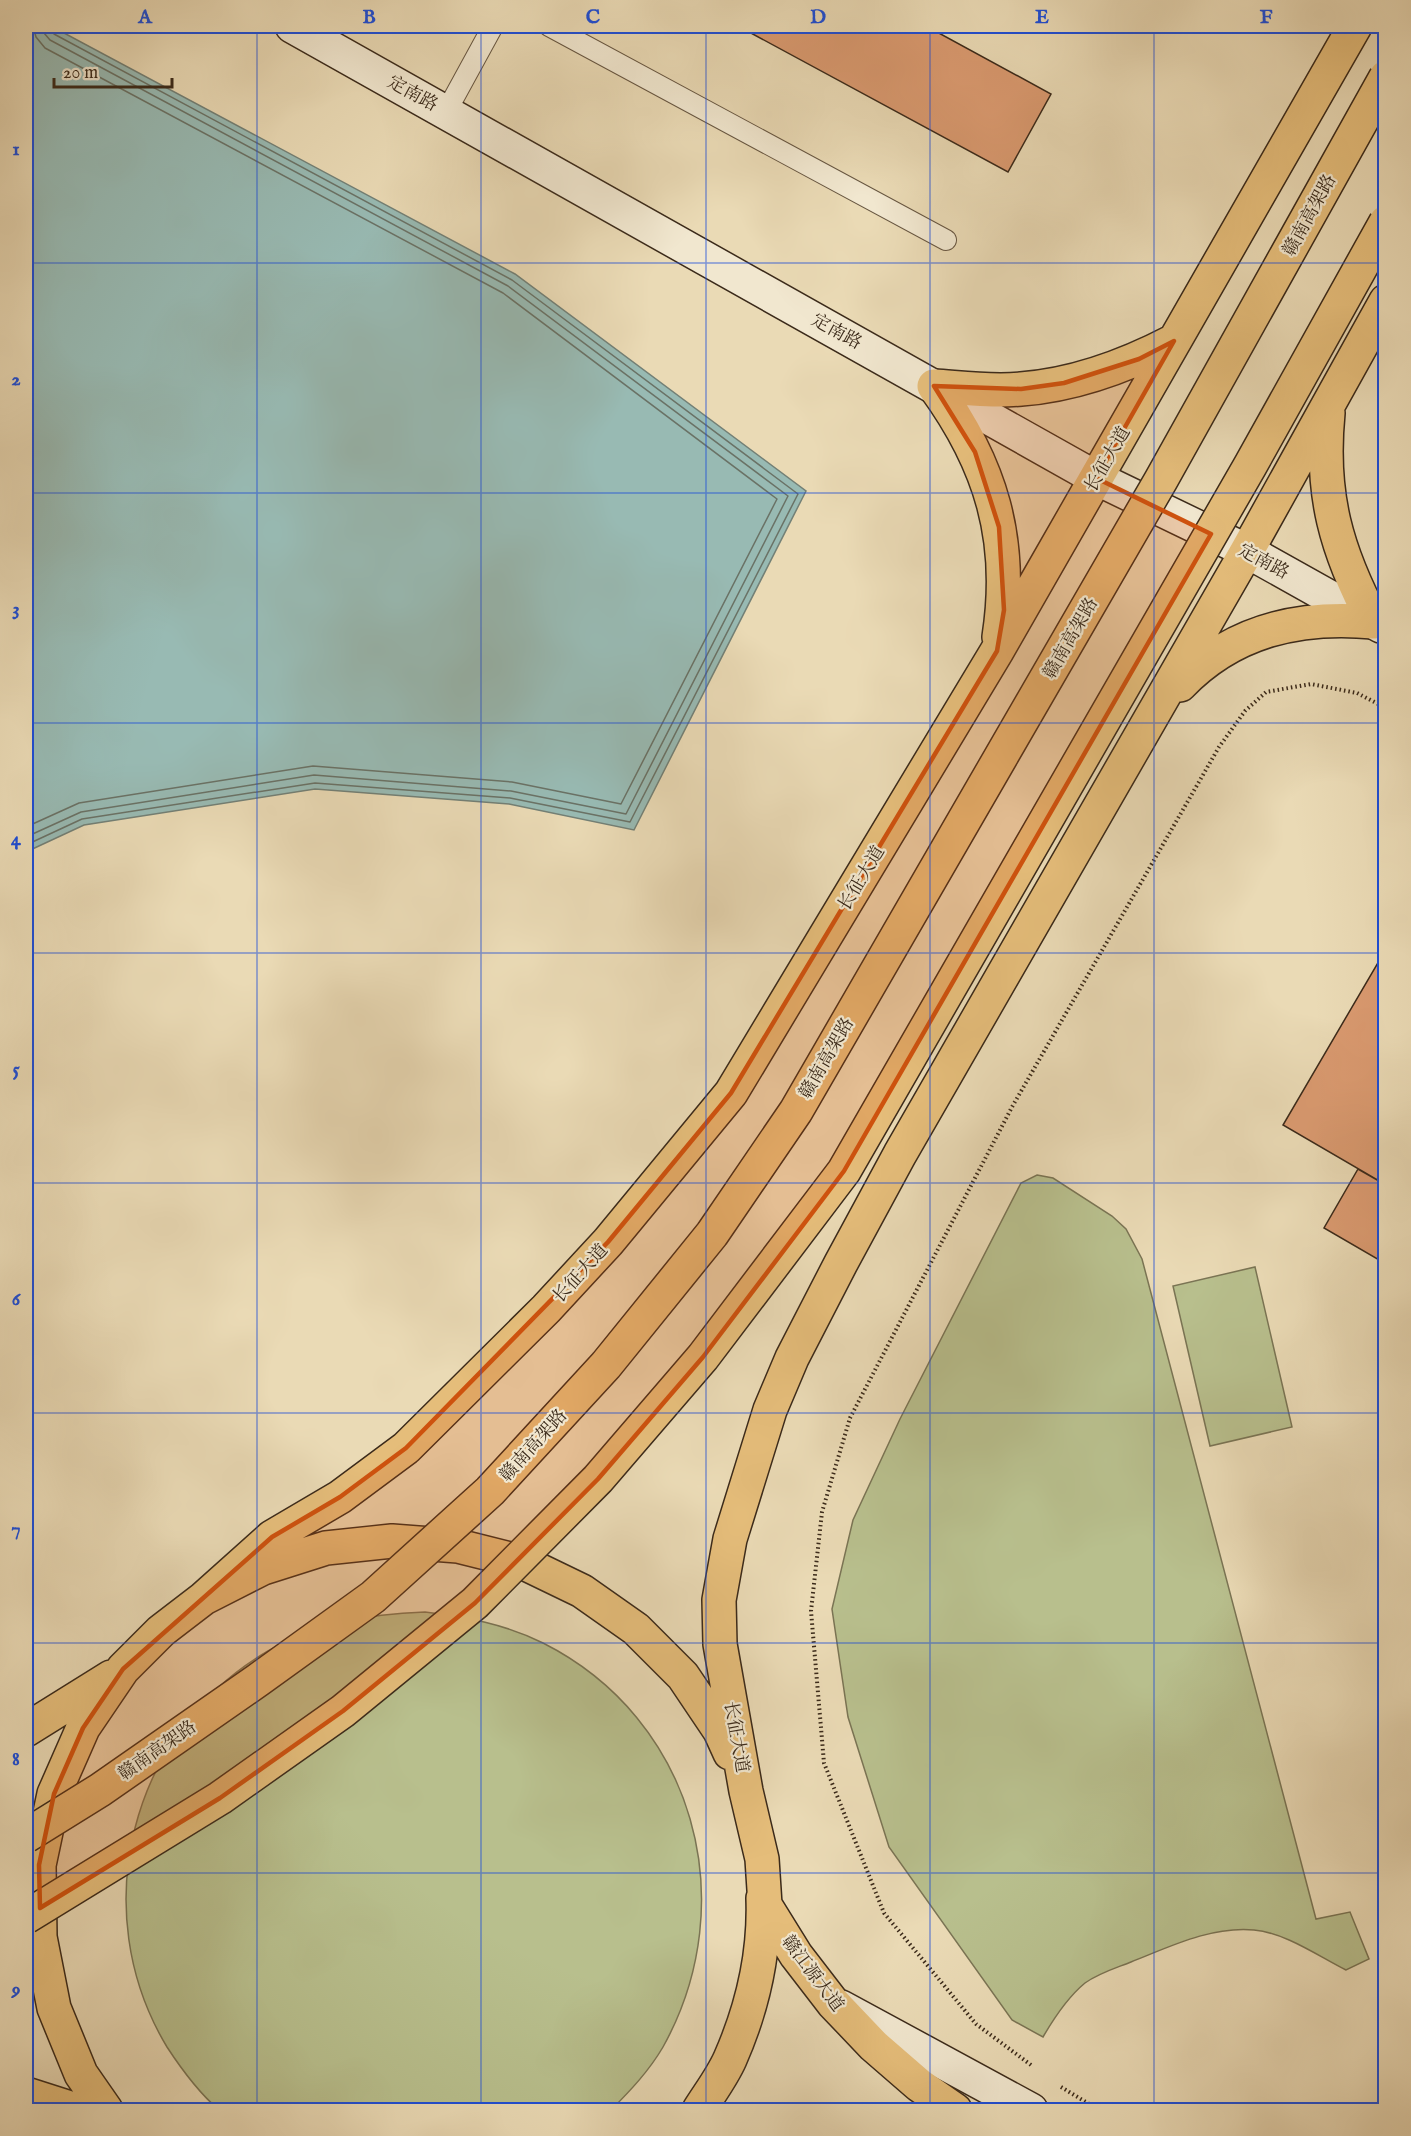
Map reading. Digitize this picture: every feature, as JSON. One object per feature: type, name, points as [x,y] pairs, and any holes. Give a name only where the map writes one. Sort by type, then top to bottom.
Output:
[{"type":"main road","name":"长征大道","points":[[204,1598],[272,1537],[340,1497],[406,1448],[546,1310],[608,1242],[731,1093],[997,651],[1355,26]]},
{"type":"main road","name":"赣南高架路","points":[[26,1836],[100,1790],[373,1597],[490,1491],[606,1365],[712,1234],[802,1101],[1161,480],[1386,77]]},
{"type":"main road","points":[[26,1917],[220,1798],[343,1711],[475,1603],[598,1479],[703,1357],[844,1171],[1250,466],[1386,222]]},
{"type":"main road","name":"长征大道","points":[[746,1791],[720,1644],[719,1600],[730,1539],[770,1410],[792,1358],[889,1173],[1149,723],[1386,301]]},
{"type":"main road","points":[[934,386],[977,390],[1021,389],[1064,383],[1121,366],[1174,341]]},
{"type":"main road","points":[[934,386],[957,418],[975,452],[990,489],[999,527],[1004,568],[1004,610],[997,651]]},
{"type":"main road","points":[[1329,404],[1326,471],[1329,504],[1338,545],[1354,584],[1380,625]]},
{"type":"main road","points":[[1149,723],[1166,699],[1187,678],[1211,658],[1236,643],[1264,632],[1318,619],[1346,619],[1380,625]]},
{"type":"main road","points":[[106,2110],[81,2074],[54,2008],[40,1937],[39,1865],[54,1794],[83,1728],[123,1669],[161,1631],[204,1598],[263,1568],[326,1548],[392,1541],[458,1546],[522,1562],[591,1597],[636,1629],[683,1676],[720,1731],[746,1791]]},
{"type":"main road","points":[[26,1730],[123,1669]]},
{"type":"main road","name":"赣江源大道","points":[[746,1791],[762,1859],[765,1905],[796,1955],[833,2002],[883,2054],[919,2085],[955,2110]]},
{"type":"main road","points":[[699,2110],[729,2060],[753,1996],[764,1928],[762,1859]]},
{"type":"main road","points":[[26,2094],[76,2110]]},
{"type":"street","name":"定南路","points":[[292,26],[1096,478],[1247,551],[1380,625]]},
{"type":"street","points":[[833,2002],[1031,2110]]},
{"type":"lane","points":[[446,112],[493,26]]},
{"type":"lane","points":[[549,26],[946,240]]},
{"type":"path","points":[[1386,461],[1379,502],[1383,538],[1386,543]]},
{"type":"path","points":[[1041,2072],[976,2024],[885,1913],[824,1763],[811,1611],[822,1512],[850,1418],[974,1179],[1018,1096],[1219,747],[1245,711],[1266,692],[1311,684],[1357,693],[1386,708]]},
{"type":"path","points":[[1059,2086],[1098,2110]]},
{"type":"highlighted area","points":[[1174,341],[1096,478],[1211,534],[844,1171],[703,1357],[598,1479],[475,1603],[343,1711],[220,1798],[40,1908],[39,1865],[54,1794],[83,1728],[123,1669],[272,1537],[340,1497],[406,1448],[608,1242],[731,1093],[997,651],[1004,610],[999,527],[975,452],[934,386],[1021,389],[1064,383],[1139,359]]},
{"type":"green space","points":[[1037,1175],[1053,1178],[1112,1216],[1126,1229],[1142,1259],[1316,1919],[1350,1912],[1369,1959],[1346,1970],[1290,1940],[1266,1932],[1238,1930],[1206,1934],[1175,1944],[1090,1979],[1067,2001],[1043,2037],[1012,2020],[889,1847],[848,1717],[832,1609],[853,1520],[900,1419],[1021,1183]]},
{"type":"green space","points":[[1255,1267],[1292,1427],[1210,1446],[1173,1286]]},
{"type":"green space","points":[[425,1612],[485,1622],[529,1636],[543,1643],[595,1676],[637,1718],[669,1766],[690,1819],[700,1875],[700,1933],[687,1991],[658,2056],[611,2110],[219,2110],[204,2096],[167,2047],[142,1994],[129,1939],[127,1883],[135,1828],[154,1776],[182,1728],[221,1685],[268,1651],[305,1633],[343,1622],[384,1615]]},
{"type":"water","points":[[26,26],[51,26],[515,274],[806,491],[634,830],[509,804],[315,789],[84,825],[26,852]]},
{"type":"building","points":[[738,26],[926,26],[1051,94],[1008,172]]},
{"type":"building","points":[[1386,949],[1386,1185],[1283,1125]]},
{"type":"building","points":[[1358,1169],[1386,1185],[1386,1264],[1324,1228]]}]
